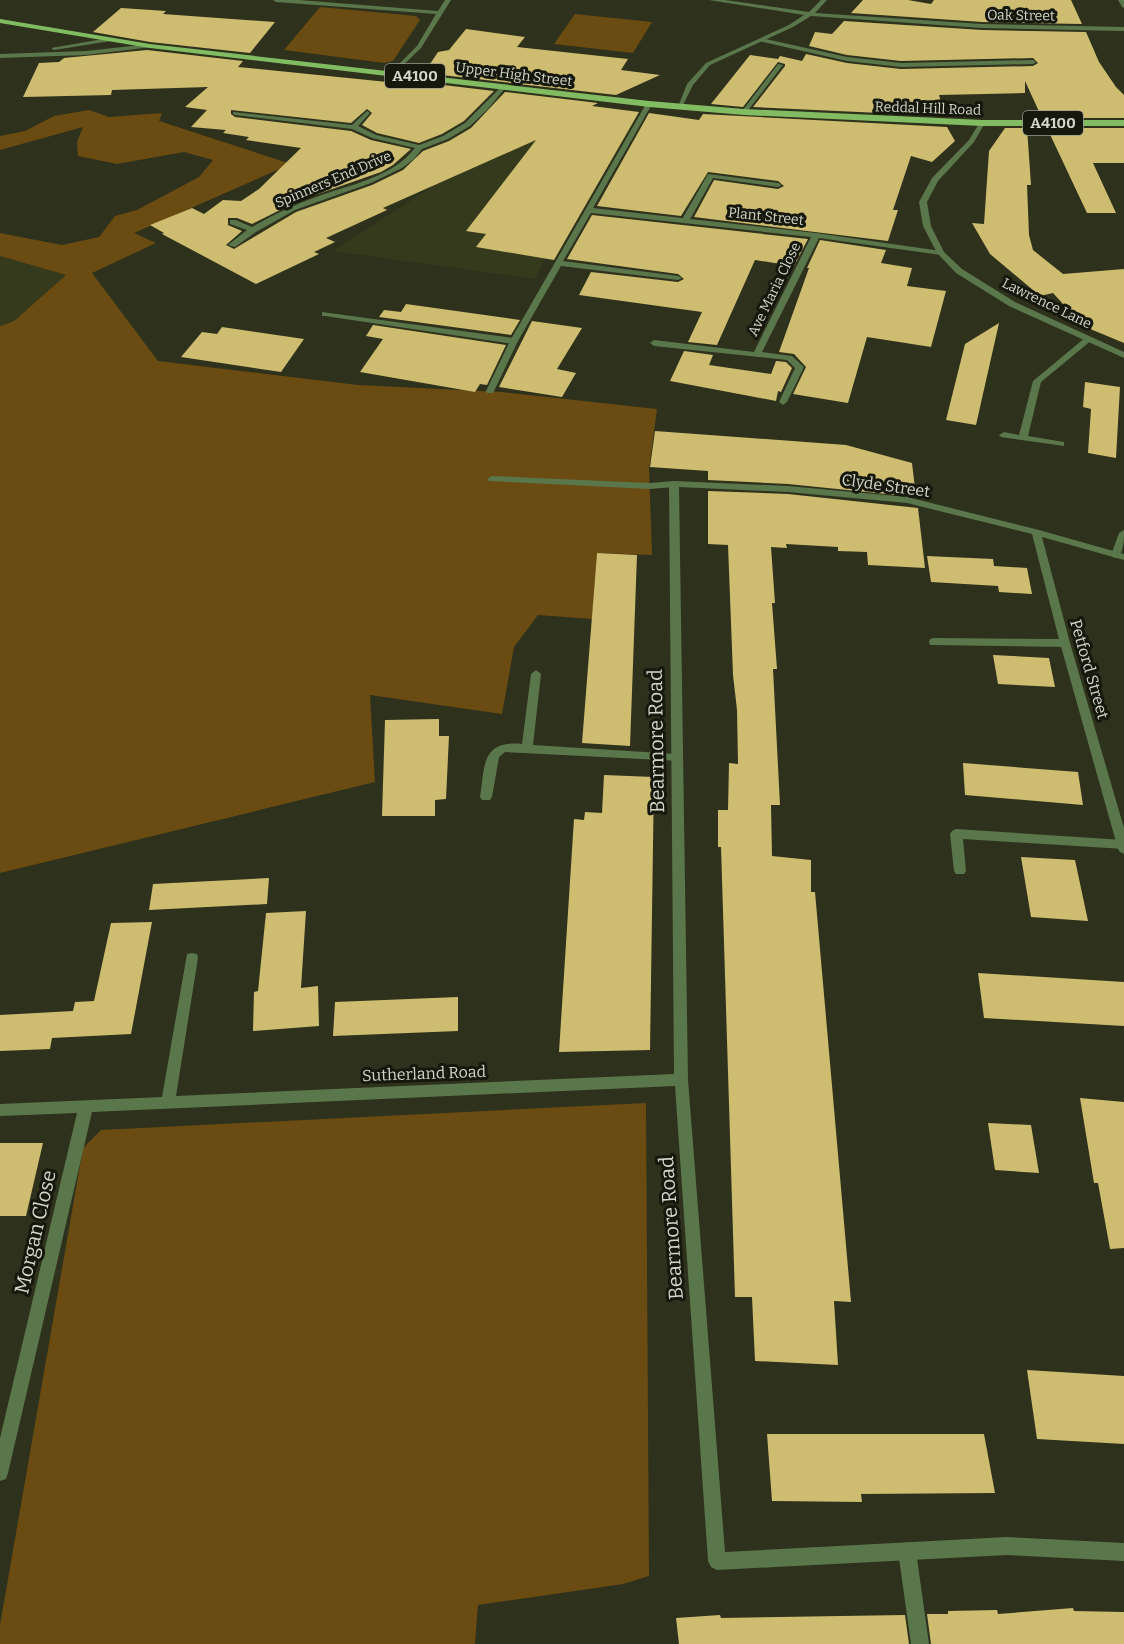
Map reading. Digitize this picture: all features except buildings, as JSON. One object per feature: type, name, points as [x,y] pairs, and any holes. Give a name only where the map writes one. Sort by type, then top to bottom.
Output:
[{"type":"main road","name":"Upper High Street","points":[[0,21],[150,46],[649,104],[732,111]]},
{"type":"main road","name":"Reddal Hill Road","points":[[732,111],[981,123],[1124,123]]},
{"type":"street","points":[[276,0],[441,12]]},
{"type":"street","points":[[393,73],[419,47],[448,0]]},
{"type":"street","name":"Oak Street","points":[[712,0],[810,14],[982,26],[1124,29]]},
{"type":"street","points":[[680,106],[690,84],[708,64],[810,14],[824,0]]},
{"type":"street","points":[[1121,0],[1124,6]]},
{"type":"street","name":"Upper High Street","points":[[0,54],[24,53],[109,40]]},
{"type":"street","points":[[761,40],[847,59],[901,64],[1034,62]]},
{"type":"street","name":"Upper High Street","points":[[0,54],[86,53],[150,46]]},
{"type":"street","points":[[744,112],[780,65]]},
{"type":"street","name":"Spinners End Drive","points":[[235,113],[354,128],[374,137],[419,147],[438,142],[482,114],[504,86]]},
{"type":"street","points":[[490,391],[514,341],[649,104]]},
{"type":"street","points":[[354,128],[367,113]]},
{"type":"street","name":"Lawrence Lane","points":[[981,123],[972,141],[935,180],[923,202],[927,226],[941,253],[960,271],[1012,304],[1124,355]]},
{"type":"street","name":"Spinners End Drive","points":[[232,245],[253,230],[303,204],[393,170],[415,154],[419,147]]},
{"type":"street","points":[[686,221],[711,176],[778,185]]},
{"type":"street","name":"Plant Street","points":[[588,210],[816,235],[941,253]]},
{"type":"street","points":[[233,222],[253,230]]},
{"type":"street","name":"Ave Maria Close","points":[[757,354],[816,235]]},
{"type":"street","points":[[560,263],[678,278]]},
{"type":"street","points":[[325,314],[514,341]]},
{"type":"street","points":[[1023,438],[1037,381],[1089,339]]},
{"type":"street","name":"Ave Maria Close","points":[[654,343],[789,358],[800,367],[783,402]]},
{"type":"street","points":[[1004,435],[1061,444]]},
{"type":"street","name":"Clyde Street","points":[[492,479],[788,489],[907,500],[1036,532],[1120,556]]},
{"type":"street","name":"Bearmore Road","points":[[674,484],[681,1080],[717,1561],[1007,1546],[1124,1552]]},
{"type":"street","name":"Petford Street","points":[[1036,532],[1123,847]]},
{"type":"street","points":[[1120,556],[1124,533]]},
{"type":"street","points":[[934,642],[1065,643]]},
{"type":"street","points":[[526,749],[536,674]]},
{"type":"street","points":[[486,797],[493,756],[497,751],[508,747],[677,758]]},
{"type":"street","points":[[960,871],[956,834],[1123,847]]},
{"type":"street","points":[[168,1102],[192,958]]},
{"type":"street","name":"Sutherland Road","points":[[0,1110],[681,1080]]},
{"type":"street","name":"Morgan Close","points":[[0,1473],[86,1106]]},
{"type":"street","points":[[907,1551],[920,1644]]},
{"type":"shaded area","points":[[320,7],[416,16],[420,20],[393,61],[384,63],[284,50]]},
{"type":"shaded area","points":[[575,14],[652,22],[633,53],[554,44]]},
{"type":"shaded area","points":[[89,110],[109,117],[162,113],[159,121],[291,164],[134,233],[156,243],[92,273],[158,361],[358,385],[502,392],[657,409],[649,469],[652,555],[597,553],[592,619],[538,615],[514,647],[502,714],[370,695],[375,782],[0,873],[0,326],[14,321],[66,275],[0,256],[0,233],[62,245],[99,237],[115,216],[137,210],[199,177],[213,160],[184,152],[117,164],[78,156],[77,142],[83,127],[0,150],[0,136],[25,131],[54,116]]},
{"type":"shaded area","points":[[522,136],[610,149],[545,258],[535,279],[333,251],[475,159]]},
{"type":"shaded area","points":[[0,256],[66,275],[14,321],[0,326]]},
{"type":"shaded area","points":[[646,1103],[649,1576],[623,1584],[478,1605],[475,1644],[0,1644],[0,1625],[83,1148],[101,1130]]}]
